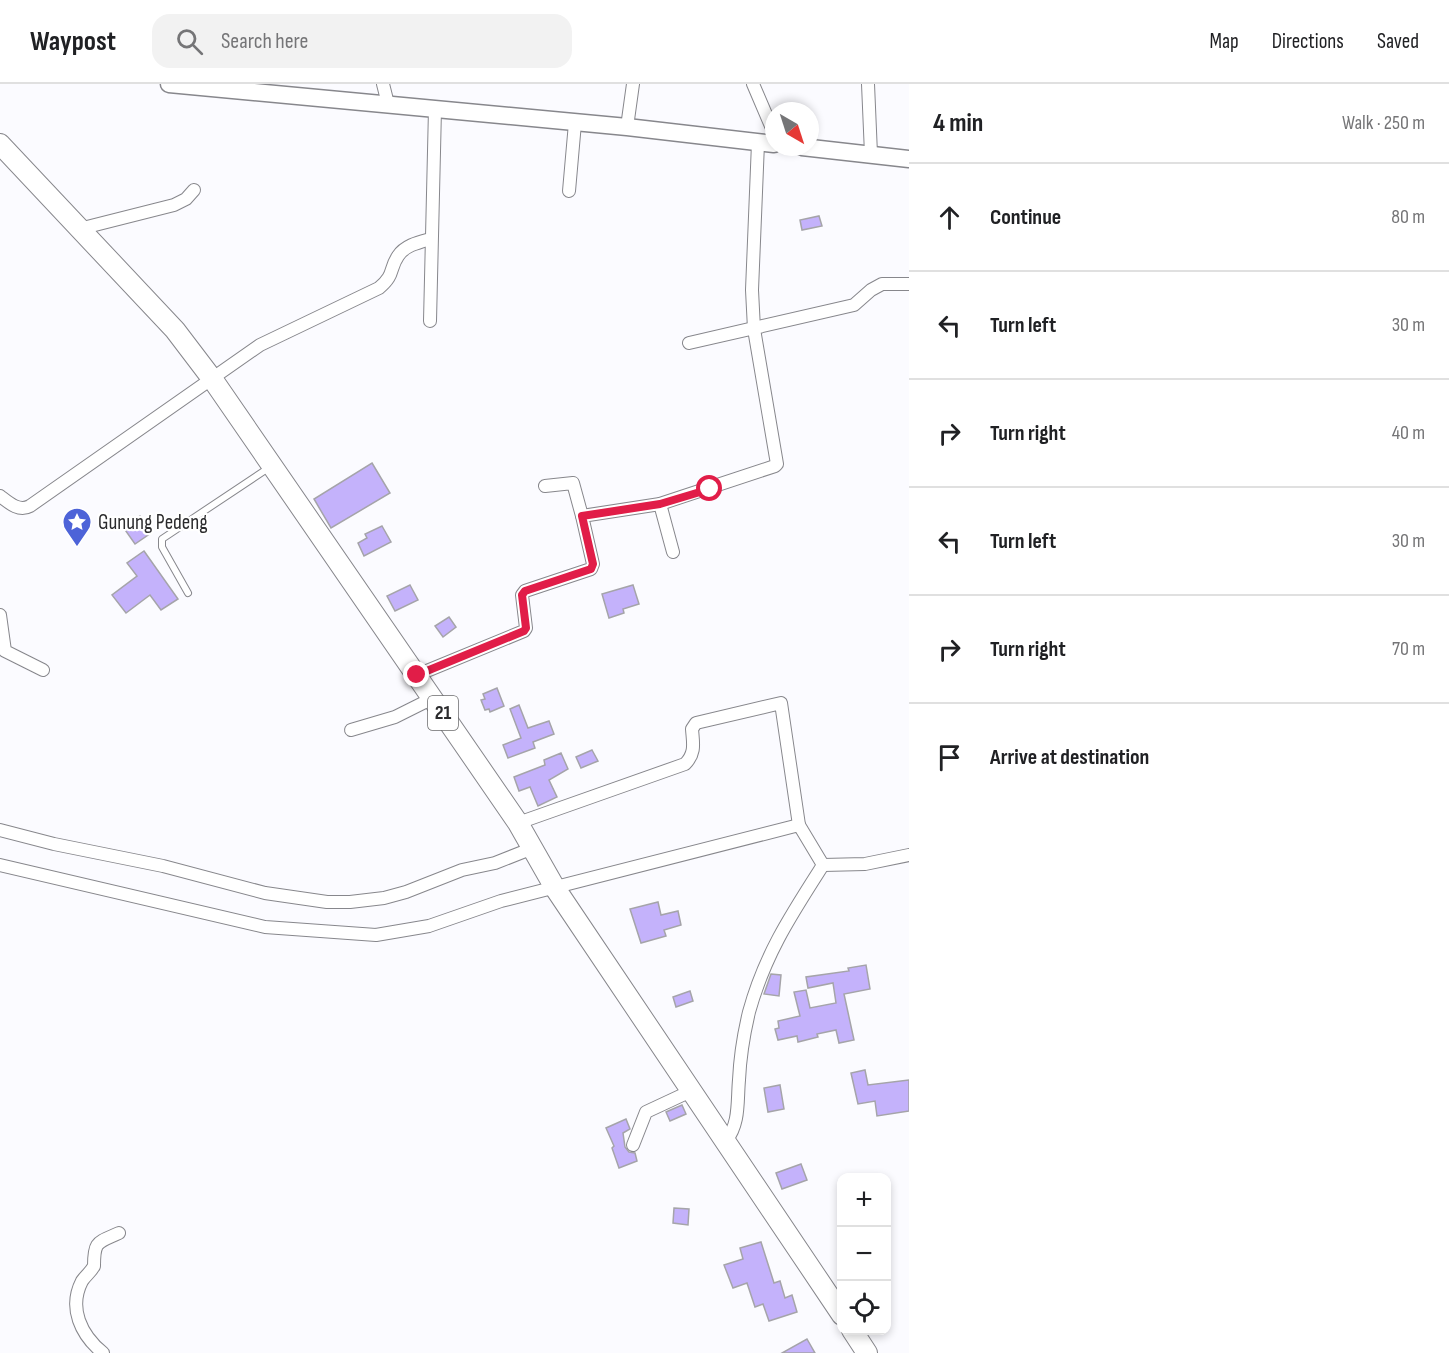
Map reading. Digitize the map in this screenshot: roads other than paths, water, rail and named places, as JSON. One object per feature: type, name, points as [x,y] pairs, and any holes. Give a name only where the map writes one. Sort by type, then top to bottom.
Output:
[{"type":"highway","name":"21","points":[[0,144],[175,330],[213,380],[518,823],[555,888],[837,1308]]},
{"type":"highway","points":[[855,1335],[867,1353]]},
{"type":"main road","points":[[169,84],[627,127],[765,144]]},
{"type":"main road","points":[[819,149],[909,159]]},
{"type":"street","points":[[383,84],[388,105]]},
{"type":"street","points":[[627,127],[633,84]]},
{"type":"street","points":[[753,84],[765,112]]},
{"type":"street","points":[[868,84],[871,154]]},
{"type":"street","points":[[429,321],[435,109]]},
{"type":"street","points":[[569,191],[575,123]]},
{"type":"street","points":[[582,516],[660,504],[710,489],[777,464],[754,329],[752,290],[765,154]]},
{"type":"street","points":[[79,229],[174,205],[186,199],[194,190]]},
{"type":"street","points":[[0,498],[22,508],[30,506],[260,345],[379,288],[392,275],[400,253],[412,245],[431,239]]},
{"type":"street","points":[[689,343],[854,305],[871,290],[882,284],[909,284]]},
{"type":"street","points":[[417,675],[524,631],[526,628],[522,595],[525,591],[591,569],[593,564],[573,483],[545,486]]},
{"type":"street","points":[[660,504],[673,552]]},
{"type":"street","points":[[0,615],[5,651],[43,670]]},
{"type":"street","points":[[351,730],[395,717],[433,698]]},
{"type":"street","points":[[518,823],[686,764],[694,751],[692,729],[696,723],[781,703],[799,825],[823,865]]},
{"type":"street","points":[[0,865],[265,927],[376,935],[429,926],[501,901],[799,825]]},
{"type":"street","points":[[0,830],[163,866],[265,893],[350,903],[406,892],[462,870],[495,863],[532,848]]},
{"type":"street","points":[[823,865],[865,864],[909,855]]},
{"type":"street","points":[[726,1141],[733,1132],[736,1122],[739,1078],[749,1014],[760,977],[777,938],[823,865]]},
{"type":"street","points":[[633,1145],[646,1112],[691,1091]]},
{"type":"street","points":[[103,1353],[85,1336],[76,1304],[83,1279],[94,1266],[95,1247],[103,1240],[119,1233]]},
{"type":"lane","points":[[188,593],[162,547],[162,539],[273,465]]},
{"type":"place","name":"Gunung Pedeng","points":[[77,548]]}]
